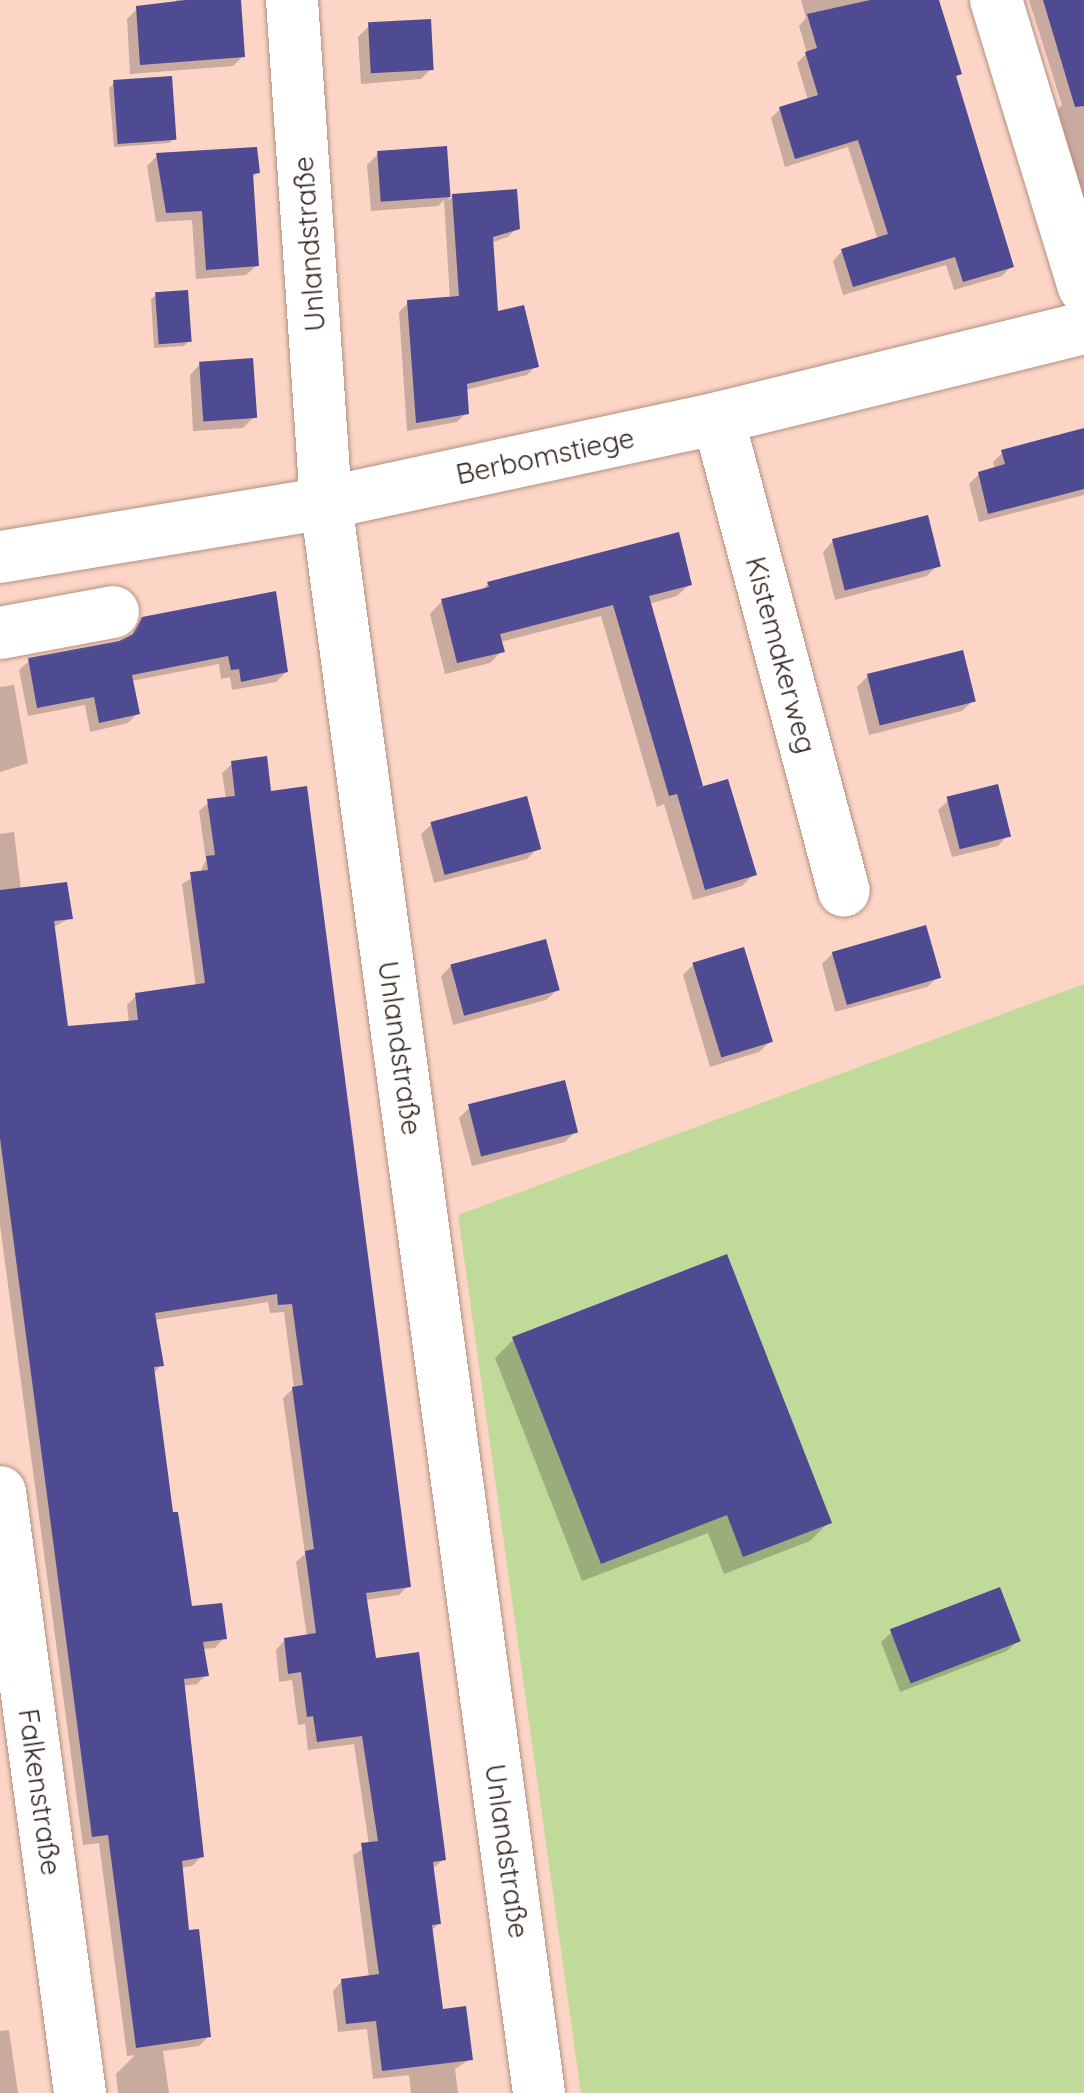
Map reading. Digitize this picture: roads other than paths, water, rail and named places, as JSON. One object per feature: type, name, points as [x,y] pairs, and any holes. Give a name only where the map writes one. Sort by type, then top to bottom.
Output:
[{"type":"street","name":"Unlandstraße","points":[[292,0],[326,503],[539,2093]]},
{"type":"street","points":[[996,0],[1084,286]]},
{"type":"street","name":"Berbomstiege","points":[[0,557],[326,503],[718,418],[1084,328]]},
{"type":"street","name":"Kistemakerweg","points":[[718,418],[844,891]]},
{"type":"street","points":[[0,634],[114,612]]},
{"type":"street","name":"Falkenstraße","points":[[0,1492],[80,2093]]}]
